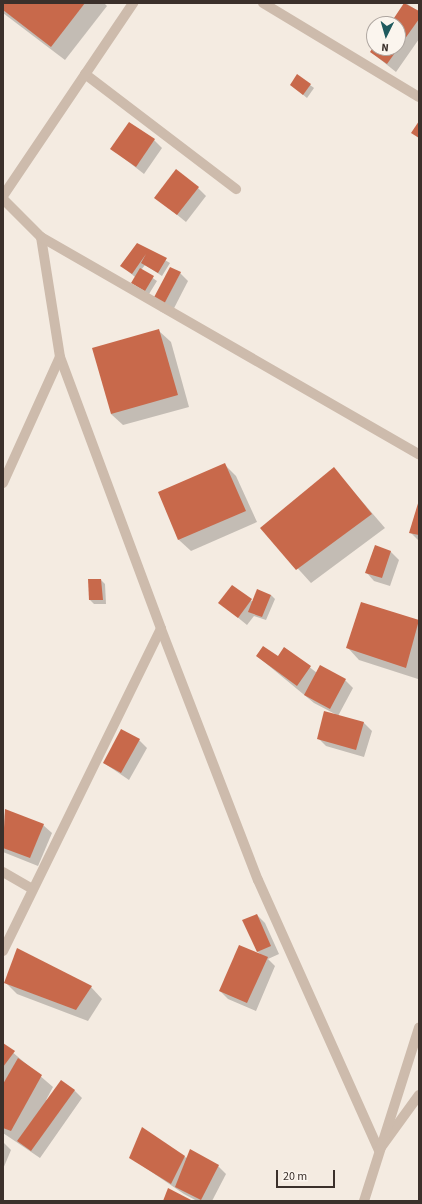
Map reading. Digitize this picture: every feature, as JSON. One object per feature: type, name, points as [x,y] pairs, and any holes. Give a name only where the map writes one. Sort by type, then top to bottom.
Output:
[{"type":"street","points":[[132,3],[3,198],[40,237],[419,454]]},
{"type":"street","points":[[263,3],[419,97]]},
{"type":"street","points":[[85,74],[236,189]]},
{"type":"street","points":[[40,237],[60,357],[161,629],[258,880],[379,1150]]},
{"type":"street","points":[[3,483],[60,357]]},
{"type":"street","points":[[3,951],[161,629]]},
{"type":"street","points":[[3,872],[33,889]]},
{"type":"street","points":[[364,1201],[419,1028]]},
{"type":"street","points":[[379,1150],[419,1095]]},
{"type":"building","points":[[3,3],[85,3],[51,47],[3,10]]},
{"type":"building","points":[[404,3],[419,11],[419,19],[406,37],[406,16],[395,16]]},
{"type":"building","points":[[376,56],[393,56],[387,64]]},
{"type":"building","points":[[297,74],[311,84],[303,95],[290,85]]},
{"type":"building","points":[[419,121],[419,138],[411,133]]},
{"type":"building","points":[[129,122],[155,139],[136,167],[110,149]]},
{"type":"building","points":[[176,169],[199,187],[177,215],[154,198]]},
{"type":"building","points":[[137,243],[167,258],[158,273],[141,263],[146,254],[132,274],[120,266]]},
{"type":"building","points":[[170,267],[181,272],[162,308],[151,303]]},
{"type":"building","points":[[140,268],[154,276],[145,291],[131,283]]},
{"type":"building","points":[[159,329],[178,395],[111,414],[92,348]]},
{"type":"building","points":[[225,463],[246,511],[178,540],[158,492]]},
{"type":"building","points":[[334,467],[372,514],[296,570],[260,528]]},
{"type":"building","points":[[419,500],[419,535],[409,533]]},
{"type":"building","points":[[375,545],[391,551],[382,578],[365,573]]},
{"type":"building","points":[[88,579],[101,579],[103,600],[89,600]]},
{"type":"building","points":[[232,585],[252,599],[238,618],[218,603]]},
{"type":"building","points":[[257,589],[271,595],[262,617],[248,612]]},
{"type":"building","points":[[361,602],[419,620],[406,668],[346,648]]},
{"type":"building","points":[[263,646],[278,656],[284,647],[311,666],[297,686],[256,656]]},
{"type":"building","points":[[320,665],[346,679],[330,709],[304,695]]},
{"type":"building","points":[[324,711],[364,722],[356,750],[317,739]]},
{"type":"building","points":[[121,729],[140,739],[121,773],[103,763]]},
{"type":"building","points":[[5,809],[44,824],[30,858],[3,848]]},
{"type":"building","points":[[257,914],[271,946],[257,952],[242,920]]},
{"type":"building","points":[[239,945],[268,957],[247,1003],[219,991]]},
{"type":"building","points":[[17,948],[92,986],[76,1010],[4,983]]},
{"type":"building","points":[[3,1043],[15,1051],[3,1067]]},
{"type":"building","points":[[18,1058],[42,1075],[11,1131],[3,1128],[3,1084]]},
{"type":"building","points":[[61,1080],[75,1090],[31,1151],[17,1141]]},
{"type":"building","points":[[142,1127],[185,1156],[171,1184],[129,1158]]},
{"type":"building","points":[[190,1149],[219,1165],[201,1200],[175,1187]]},
{"type":"building","points":[[168,1188],[193,1201],[163,1201]]}]
